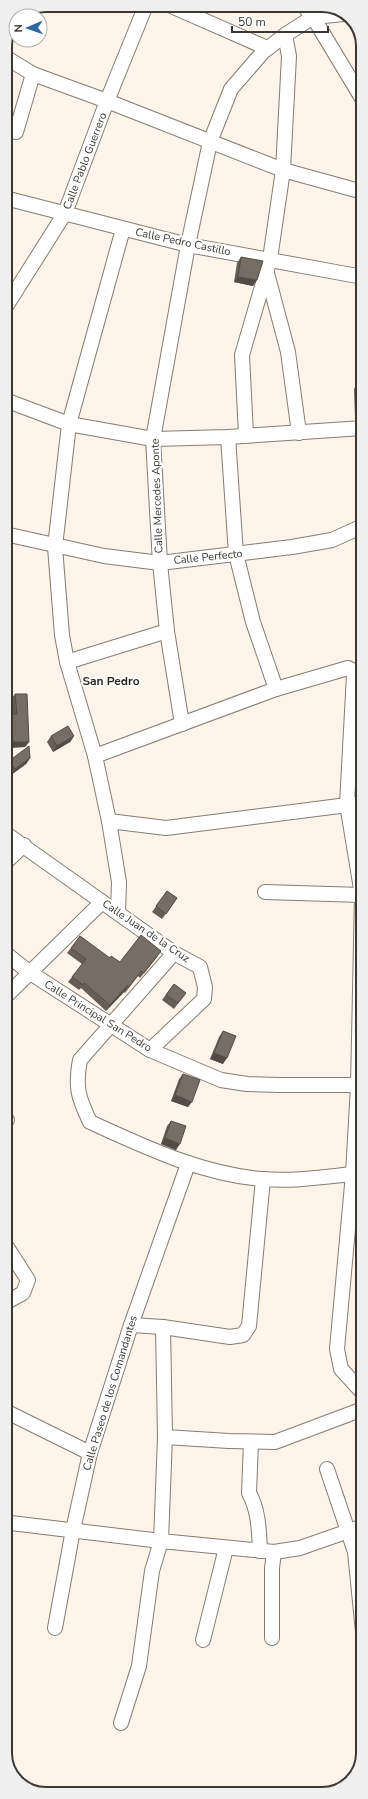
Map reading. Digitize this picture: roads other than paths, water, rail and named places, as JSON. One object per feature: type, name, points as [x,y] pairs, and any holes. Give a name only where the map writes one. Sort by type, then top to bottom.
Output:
[{"type":"street","name":"Calle Pablo Guerrero","points":[[12,297],[65,214],[143,12]]},
{"type":"street","points":[[185,12],[267,48]]},
{"type":"street","points":[[309,12],[356,88]]},
{"type":"street","points":[[313,17],[335,15]]},
{"type":"street","name":"Calle Mercedes Aponte","points":[[182,724],[167,631],[160,563],[153,439],[188,245],[210,142],[231,89],[267,48],[285,34],[313,17]]},
{"type":"street","points":[[246,435],[242,355],[268,266],[283,170],[289,56],[285,34]]},
{"type":"street","points":[[12,61],[33,74],[108,101],[283,170],[356,190]]},
{"type":"street","points":[[12,131],[16,132],[33,74]]},
{"type":"street","name":"Calle Pedro Castillo","points":[[12,200],[268,266],[356,276]]},
{"type":"street","points":[[118,913],[119,882],[109,821],[95,756],[67,662],[62,635],[55,547],[69,424],[123,229]]},
{"type":"street","points":[[268,266],[288,352],[299,432]]},
{"type":"street","points":[[12,403],[69,424],[153,439],[228,437],[356,428]]},
{"type":"street","points":[[228,437],[236,554],[253,622],[276,689]]},
{"type":"street","name":"Calle Perfecto","points":[[12,536],[55,547],[104,556],[160,563],[292,548],[332,540],[356,529]]},
{"type":"street","points":[[67,662],[167,631]]},
{"type":"street","points":[[95,756],[276,689],[354,669],[347,804],[356,859]]},
{"type":"street","points":[[109,821],[166,828],[356,803]]},
{"type":"street","name":"Calle Juan de la Cruz","points":[[12,837],[174,953],[200,968],[205,987],[204,999],[150,1050]]},
{"type":"street","points":[[12,856],[24,845]]},
{"type":"street","points":[[265,892],[356,895]]},
{"type":"street","points":[[12,990],[102,902]]},
{"type":"street","points":[[174,953],[80,1060],[76,1079],[79,1100],[90,1122],[158,1153],[188,1164],[234,1175],[263,1179],[311,1179],[356,1173]]},
{"type":"street","name":"Calle Principal San Pedro","points":[[12,959],[29,972],[150,1050],[222,1080],[247,1084],[356,1086]]},
{"type":"street","name":"Calle Paseo de los Comandantes","points":[[55,1628],[73,1530],[90,1453],[131,1325],[188,1164]]},
{"type":"street","points":[[131,1325],[163,1327],[230,1337],[243,1335],[249,1326],[263,1179]]},
{"type":"street","points":[[356,1190],[337,1349],[341,1369],[356,1385]]},
{"type":"street","points":[[12,1255],[28,1280],[23,1293],[12,1299]]},
{"type":"street","points":[[121,1723],[139,1666],[152,1571],[161,1541],[165,1437],[163,1327]]},
{"type":"street","points":[[165,1437],[275,1442],[356,1412]]},
{"type":"street","points":[[12,1414],[90,1453]]},
{"type":"street","points":[[250,1442],[249,1493],[253,1500],[259,1525],[260,1551]]},
{"type":"street","points":[[327,1469],[355,1552],[356,1562]]},
{"type":"street","points":[[12,1522],[161,1541],[274,1552],[300,1548],[356,1528]]},
{"type":"street","points":[[204,1640],[226,1548]]},
{"type":"street","points":[[272,1638],[272,1568],[274,1552]]},
{"type":"district","name":"San Pedro","points":[[111,681]]}]
